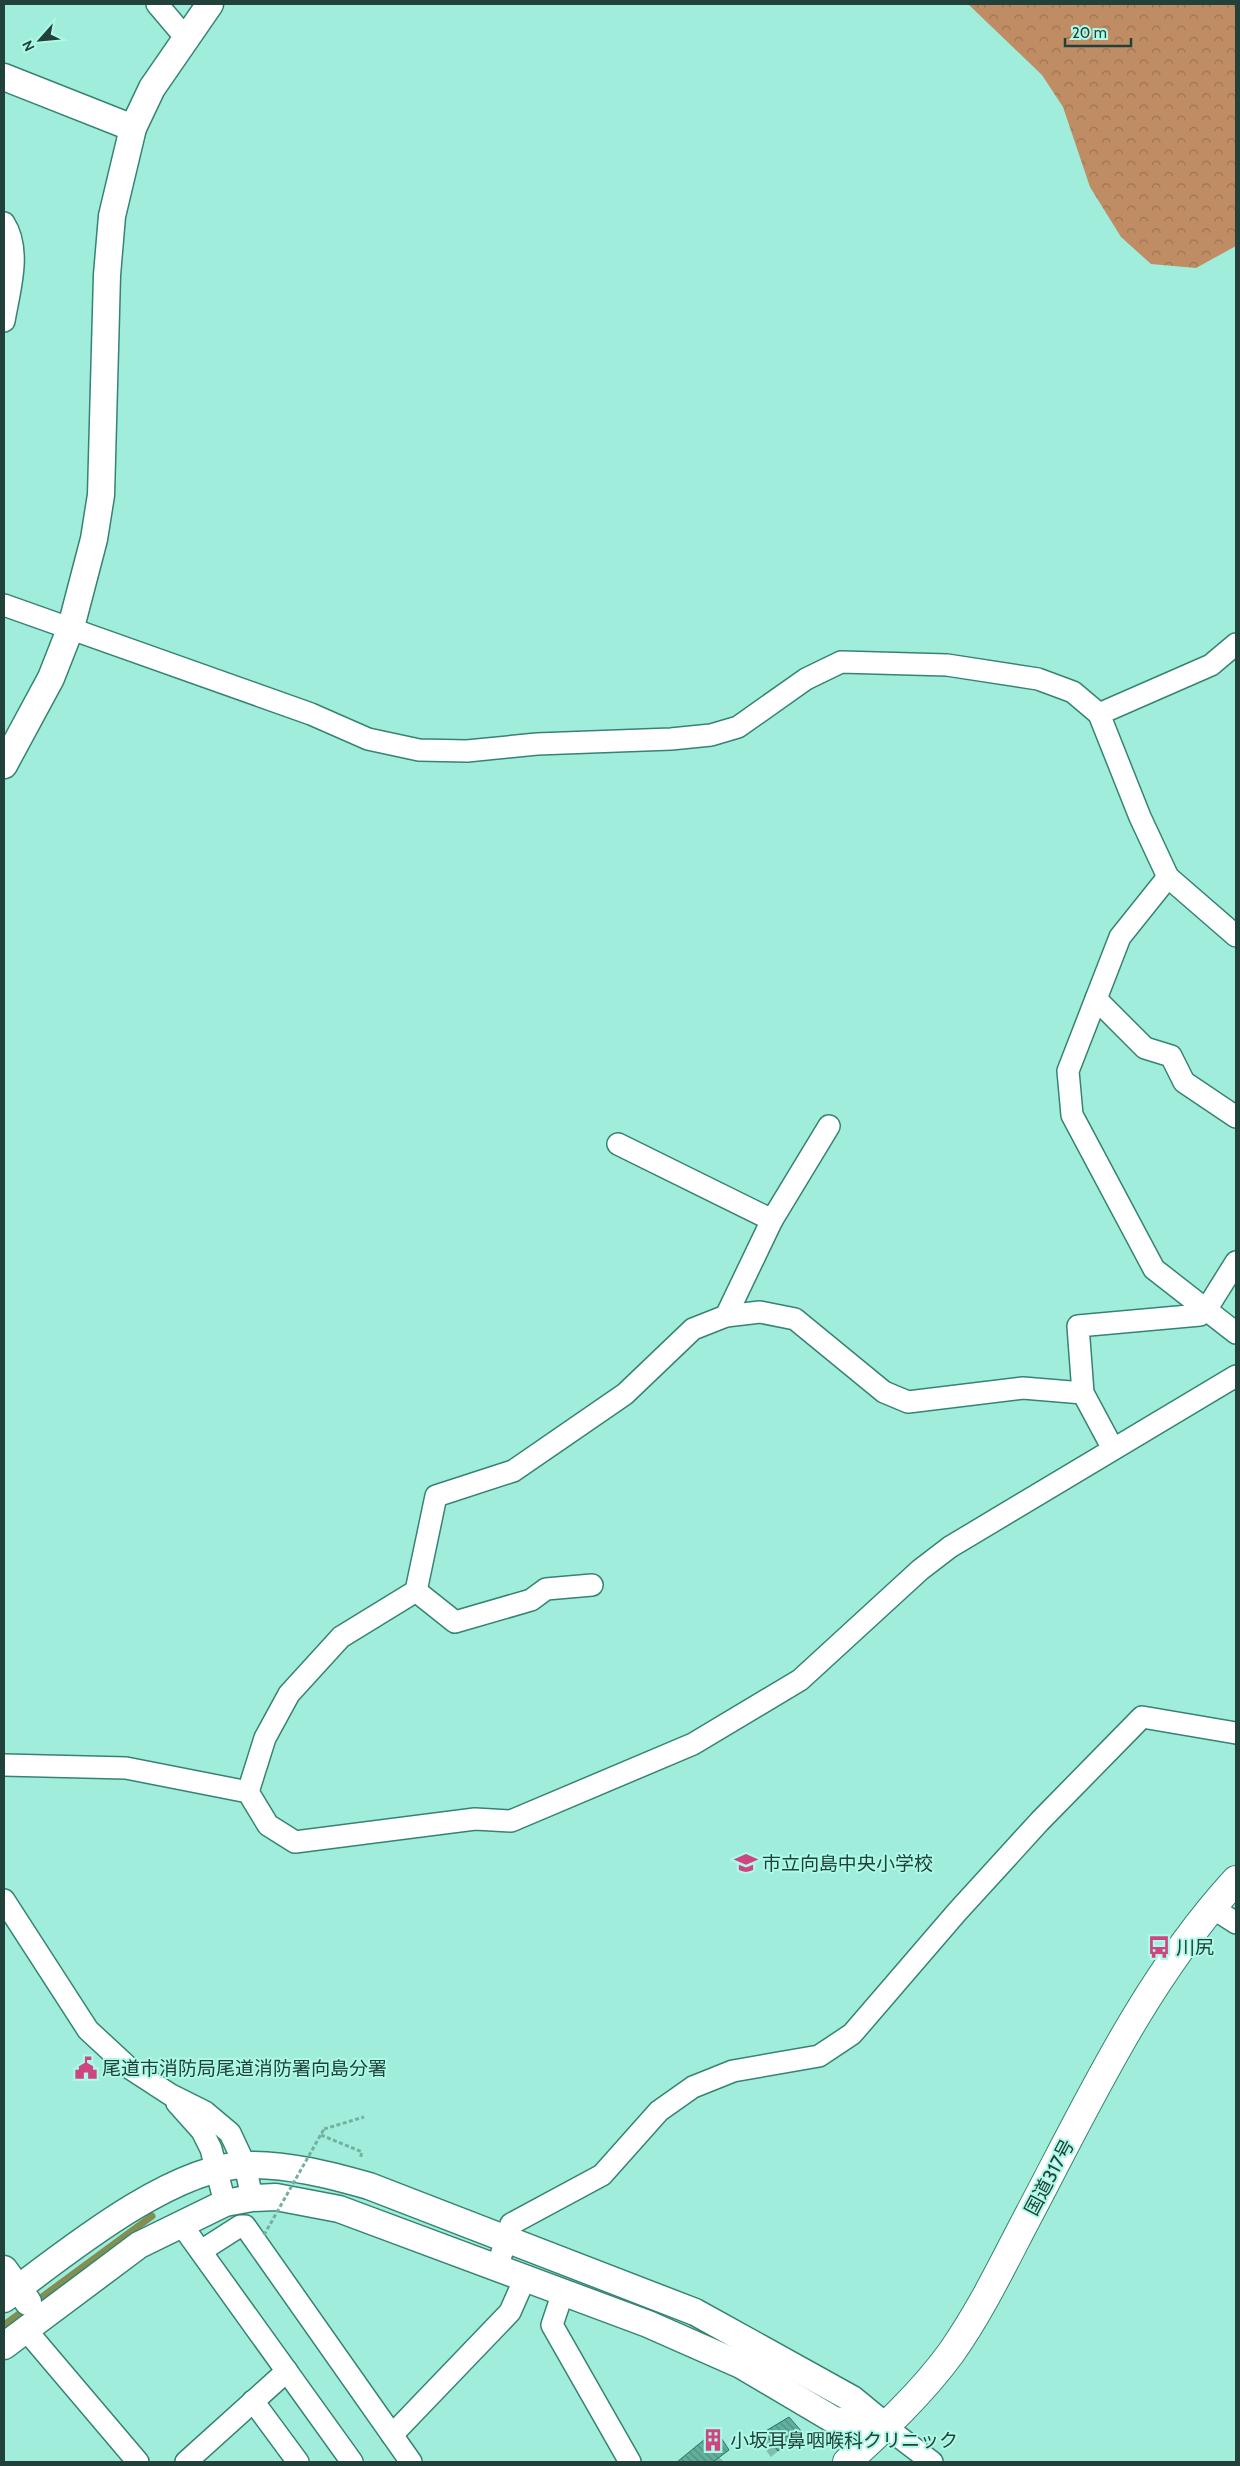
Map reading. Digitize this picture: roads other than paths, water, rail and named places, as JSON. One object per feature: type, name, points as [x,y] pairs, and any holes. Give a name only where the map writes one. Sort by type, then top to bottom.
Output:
[{"type":"highway","name":"国道317号","points":[[847,2462],[925,2387],[952,2352],[980,2309],[1116,2049],[1151,1990],[1196,1924],[1236,1880]]},
{"type":"street","points":[[157,4],[186,37]]},
{"type":"street","points":[[4,765],[51,678],[71,627],[94,539],[102,495],[107,275],[111,226],[133,128],[152,88],[210,4]]},
{"type":"street","points":[[4,77],[133,128]]},
{"type":"street","points":[[4,223],[9,230],[14,264],[4,321]]},
{"type":"street","points":[[4,605],[71,627],[218,683],[311,714],[368,739],[420,750],[468,751],[536,744],[671,740],[711,735],[738,728],[806,679],[840,662],[947,665],[1038,678],[1073,692],[1099,714],[1140,817],[1168,877],[1236,936]]},
{"type":"street","points":[[1099,714],[1211,664],[1236,644]]},
{"type":"street","points":[[1168,877],[1120,938],[1068,1071],[1072,1115],[1154,1269],[1236,1333]]},
{"type":"street","points":[[1096,999],[1145,1048],[1171,1056],[1184,1082],[1236,1118]]},
{"type":"street","points":[[726,1316],[772,1220],[829,1126]]},
{"type":"street","points":[[618,1144],[772,1220]]},
{"type":"street","points":[[1113,1449],[1083,1393],[1078,1326],[1200,1315],[1206,1310],[1236,1262]]},
{"type":"street","points":[[248,1792],[265,1738],[289,1694],[341,1637],[416,1591],[436,1496],[513,1472],[624,1394],[693,1329],[726,1316],[760,1312],[795,1319],[884,1392],[908,1402],[1023,1388],[1083,1393]]},
{"type":"street","points":[[4,1765],[126,1768],[248,1792],[268,1824],[295,1842],[475,1820],[511,1822],[693,1744],[800,1680],[920,1570],[950,1547],[1236,1376]]},
{"type":"street","points":[[416,1591],[455,1622],[531,1600],[546,1589],[592,1585]]},
{"type":"street","points":[[497,2268],[511,2224],[602,2175],[659,2111],[693,2087],[733,2071],[819,2056],[852,2034],[957,1912],[1040,1821],[1142,1717],[1236,1733]]},
{"type":"street","points":[[4,1900],[88,2030],[128,2067],[171,2095],[205,2112],[230,2133],[245,2164],[252,2198]]},
{"type":"street","points":[[1211,1908],[1236,1922]]},
{"type":"street","points":[[171,2095],[202,2131],[218,2170],[225,2203]]},
{"type":"street","points":[[138,2462],[33,2324],[8,2286],[100,2228],[183,2180],[245,2164],[323,2173],[369,2186],[695,2312],[852,2399],[932,2462]]},
{"type":"street","points":[[4,2346],[139,2245],[225,2203],[252,2198],[276,2197],[340,2209],[648,2324],[741,2365],[834,2420],[886,2426]]},
{"type":"street","points":[[181,2224],[352,2462]]},
{"type":"street","points":[[200,2251],[240,2226],[245,2226],[411,2462]]},
{"type":"street","points":[[392,2435],[510,2312],[525,2278]]},
{"type":"street","points":[[563,2292],[552,2325],[630,2462]]},
{"type":"street","points":[[186,2462],[287,2371]]},
{"type":"street","points":[[253,2401],[298,2462]]},
{"type":"waterway","points":[[4,2325],[152,2216]]},
{"type":"place","name":"市立向島中央小学校","points":[[746,1863]]},
{"type":"place","name":"川尻","points":[[1159,1947]]},
{"type":"place","name":"尾道市消防局尾道消防署向島分署","points":[[86,2068]]},
{"type":"place","name":"小坂耳鼻咽喉科クリニック","points":[[713,2440]]}]
